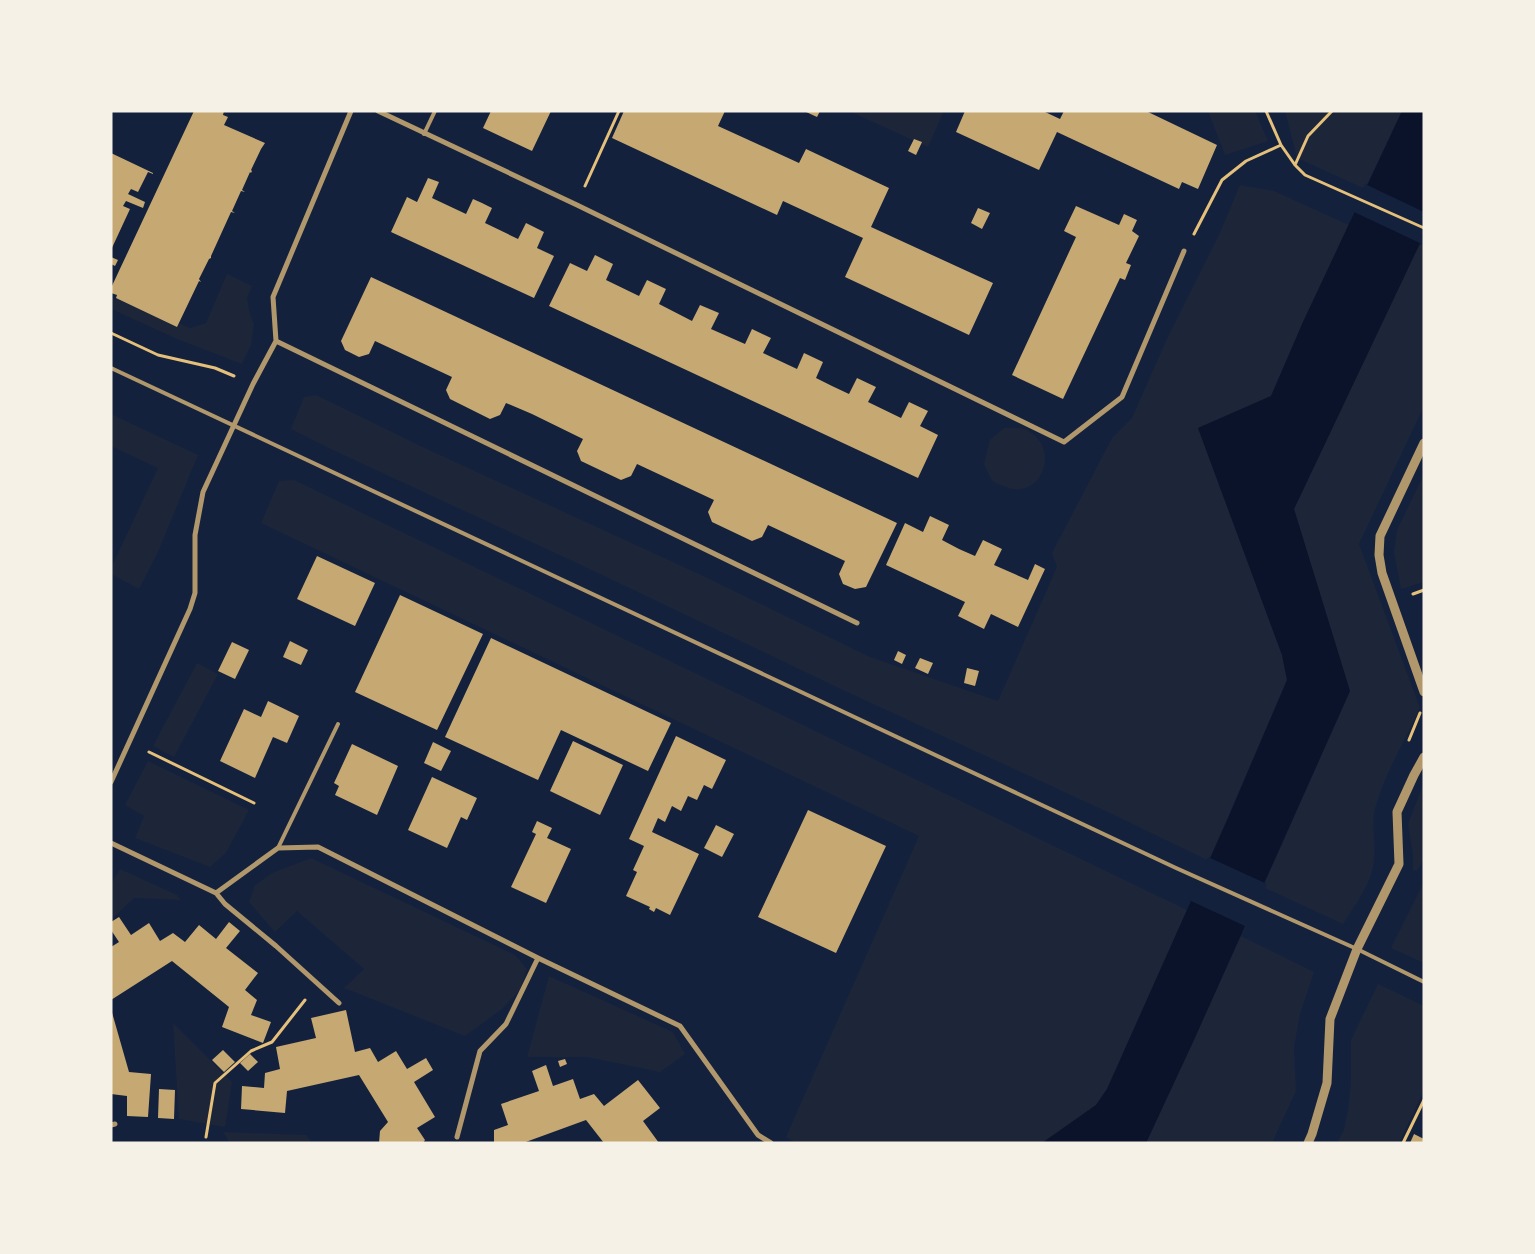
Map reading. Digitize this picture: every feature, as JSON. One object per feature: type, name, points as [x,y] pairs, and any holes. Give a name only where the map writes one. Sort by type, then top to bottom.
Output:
[{"type":"street","points":[[111,782],[190,609],[195,593],[195,535],[203,492],[276,341],[273,297],[351,111]]},
{"type":"street","points":[[378,111],[577,205],[1064,442],[1122,396],[1184,252]]},
{"type":"street","points":[[276,341],[857,623]]},
{"type":"street","points":[[1424,443],[1380,536],[1379,554],[1382,573],[1424,692]]},
{"type":"street","points":[[1308,1143],[1327,1084],[1330,1019],[1357,949],[1399,864],[1397,812],[1424,757]]},
{"type":"street","points":[[111,842],[216,892],[225,904],[339,1002]]},
{"type":"street","points":[[216,892],[278,848],[318,848],[538,958],[680,1026],[758,1135],[771,1143]]},
{"type":"street","points":[[457,1137],[480,1051],[506,1024],[538,958]]},
{"type":"lane","points":[[424,134],[435,111]]},
{"type":"lane","points":[[111,368],[1176,868],[1357,949],[1424,982]]},
{"type":"lane","points":[[278,848],[338,724]]},
{"type":"path","points":[[577,205],[619,111]]},
{"type":"path","points":[[1266,111],[1281,145],[1295,165],[1305,175],[1424,228]]},
{"type":"path","points":[[1295,165],[1308,136],[1332,111]]},
{"type":"path","points":[[1184,252],[1222,180],[1246,161],[1281,145]]},
{"type":"path","points":[[111,333],[158,355],[215,368],[254,384]]},
{"type":"path","points":[[142,748],[254,803]]},
{"type":"path","points":[[206,1137],[215,1083],[251,1051],[272,1042],[318,983]]},
{"type":"path","points":[[1403,1143],[1424,1100]]},
{"type":"shaded area","points":[[849,111],[944,111],[928,147]]},
{"type":"shaded area","points":[[1208,111],[1255,111],[1268,141],[1225,155]]},
{"type":"shaded area","points":[[1285,111],[1402,111],[1365,189],[1297,158]]},
{"type":"shaded area","points":[[1402,111],[1424,111],[1424,235],[1294,509],[1350,691],[1146,1143],[1042,1143],[1096,1105],[1107,1089],[1228,818],[1287,680],[1282,655],[1198,428],[1271,396],[1303,322]]},
{"type":"shaded area","points":[[1240,185],[1274,191],[1349,225],[1303,322],[1271,396],[1198,428],[1282,655],[1287,680],[1209,861],[291,429],[304,397],[316,395],[427,449],[699,574],[870,657],[998,701],[1057,567],[1052,553],[1112,438],[1132,418],[1166,341],[1219,235]]},
{"type":"shaded area","points":[[1419,244],[1424,246],[1424,406],[1359,544],[1420,708],[1389,771],[1375,809],[1373,822],[1373,868],[1367,885],[1343,924],[1263,887],[1350,691],[1294,509]]},
{"type":"shaded area","points":[[227,274],[252,286],[247,298],[254,324],[251,345],[242,364],[177,339],[111,309],[111,298],[116,300],[118,296],[190,328],[206,323]]},
{"type":"shaded area","points":[[111,414],[198,455],[158,552],[139,589],[111,574],[111,568],[158,468],[111,446]]},
{"type":"shaded area","points":[[1004,428],[1027,430],[1038,438],[1043,449],[1045,460],[1042,471],[1037,480],[1028,487],[1017,489],[996,483],[990,477],[984,464],[990,440]]},
{"type":"shaded area","points":[[1424,474],[1424,582],[1401,589],[1394,552],[1397,530]]},
{"type":"shaded area","points":[[294,480],[1187,910],[1107,1089],[1096,1105],[1042,1143],[796,1143],[786,1137],[919,836],[261,523],[279,481]]},
{"type":"shaded area","points":[[197,663],[218,674],[174,757],[153,746]]},
{"type":"shaded area","points":[[148,761],[249,810],[226,853],[210,867],[135,838],[144,816],[125,805]]},
{"type":"shaded area","points":[[1424,782],[1424,859],[1417,871],[1413,870],[1413,855],[1408,824]]},
{"type":"shaded area","points":[[311,858],[515,955],[527,969],[520,990],[502,1009],[465,1036],[344,988],[364,969],[297,911],[275,932],[249,902],[255,885],[272,873]]},
{"type":"shaded area","points":[[120,869],[177,895],[181,900],[134,898],[111,920],[111,884]]},
{"type":"shaded area","points":[[1424,882],[1424,963],[1391,948]]},
{"type":"shaded area","points":[[1241,936],[1314,972],[1300,1014],[1294,1048],[1296,1091],[1272,1143],[1146,1143]]},
{"type":"shaded area","points":[[549,976],[673,1032],[685,1054],[660,1072],[587,1057],[527,1057]]},
{"type":"shaded area","points":[[1378,984],[1424,1006],[1424,1090],[1399,1143],[1337,1143],[1344,1130],[1348,1110],[1351,1083],[1351,1040]]},
{"type":"shaded area","points":[[173,1023],[232,1082],[225,1127],[179,1119]]},
{"type":"shaded area","points":[[223,1132],[306,1135],[312,1143],[230,1143]]},
{"type":"pier","points":[[1365,184],[1424,212],[1422,244],[1352,211]]},
{"type":"pier","points":[[1208,857],[1267,884],[1247,927],[1189,900]]},
{"type":"building","points":[[194,111],[224,111],[223,115],[228,117],[224,125],[265,143],[242,190],[245,192],[241,191],[232,211],[235,213],[231,212],[211,258],[199,279],[201,282],[199,281],[177,327],[116,298],[117,295],[111,293],[111,288]]},
{"type":"building","points":[[491,111],[551,111],[532,151],[483,128]]},
{"type":"building","points":[[624,111],[725,111],[718,126],[799,163],[806,149],[889,188],[871,227],[993,283],[969,335],[845,277],[863,238],[783,201],[777,215],[612,138]]},
{"type":"building","points":[[804,111],[820,111],[817,117]]},
{"type":"building","points":[[965,111],[1043,111],[1060,119],[1064,111],[1146,111],[1217,145],[1198,189],[1182,182],[1179,189],[1057,132],[1039,170],[956,132]]},
{"type":"building","points":[[914,139],[922,142],[916,155],[908,151]]},
{"type":"building","points":[[111,153],[153,174],[148,172],[138,192],[131,189],[128,194],[145,202],[143,208],[126,201],[123,206],[130,209],[111,250]]},
{"type":"building","points":[[428,178],[439,182],[432,198],[466,214],[473,199],[482,203],[492,208],[485,223],[518,239],[526,223],[544,232],[537,248],[554,256],[534,298],[391,232],[407,197],[417,202]]},
{"type":"building","points":[[1076,206],[1119,225],[1124,214],[1137,220],[1132,231],[1139,236],[1126,263],[1131,265],[1125,280],[1120,278],[1063,399],[1012,375],[1076,237],[1064,231]]},
{"type":"building","points":[[978,208],[990,213],[982,229],[971,223]]},
{"type":"building","points":[[595,255],[613,264],[606,280],[639,296],[647,280],[666,289],[659,304],[692,321],[700,305],[719,313],[711,329],[745,344],[752,329],[771,338],[763,353],[797,369],[804,353],[823,362],[816,378],[849,394],[857,378],[876,387],[868,402],[901,418],[909,402],[928,411],[920,426],[938,435],[918,478],[549,306],[570,263],[587,271]]},
{"type":"building","points":[[111,257],[118,260],[115,266],[111,264]]},
{"type":"building","points":[[371,277],[897,523],[866,587],[855,589],[843,584],[839,574],[845,561],[768,525],[762,537],[752,541],[712,522],[708,512],[714,500],[637,464],[631,476],[621,480],[581,461],[577,451],[583,439],[532,414],[506,403],[500,415],[490,419],[450,399],[446,390],[452,377],[375,341],[369,354],[359,357],[345,350],[341,341]]},
{"type":"building","points":[[930,516],[949,525],[942,540],[959,549],[975,556],[983,540],[1002,549],[994,565],[1028,580],[1035,564],[1045,569],[1018,627],[991,614],[984,629],[958,616],[965,602],[886,565],[905,523],[923,532]]},
{"type":"building","points":[[317,556],[375,583],[355,626],[297,599]]},
{"type":"building","points":[[400,595],[483,634],[437,730],[355,692]]},
{"type":"building","points":[[491,638],[671,723],[648,771],[561,730],[538,780],[445,737]]},
{"type":"building","points":[[290,641],[308,650],[301,665],[283,657]]},
{"type":"building","points":[[232,642],[249,650],[235,679],[218,671]]},
{"type":"building","points":[[898,651],[906,655],[902,664],[894,660]]},
{"type":"building","points":[[920,658],[933,663],[928,674],[915,668]]},
{"type":"building","points":[[967,668],[979,671],[975,686],[964,683]]},
{"type":"building","points":[[268,701],[299,716],[287,743],[273,737],[255,778],[220,761],[244,709],[261,717]]},
{"type":"building","points":[[676,736],[726,760],[712,789],[704,785],[697,800],[688,796],[681,811],[672,806],[665,822],[658,818],[652,832],[699,854],[670,915],[656,908],[654,912],[649,909],[650,907],[626,896],[637,872],[633,870],[644,846],[629,839]]},
{"type":"building","points":[[573,741],[623,765],[600,815],[550,791]]},
{"type":"building","points":[[433,742],[451,751],[441,771],[424,763]]},
{"type":"building","points":[[352,744],[398,766],[377,815],[335,795],[339,786],[334,783]]},
{"type":"building","points":[[432,777],[477,798],[467,820],[461,817],[447,848],[408,830]]},
{"type":"building","points":[[808,810],[886,846],[836,953],[758,917]]},
{"type":"building","points":[[537,821],[552,828],[547,838],[571,849],[546,903],[511,887],[536,834],[532,832]]},
{"type":"building","points":[[716,825],[734,834],[722,857],[704,848]]},
{"type":"building","points":[[119,917],[131,935],[149,923],[160,941],[173,933],[185,942],[199,925],[216,939],[229,922],[240,931],[226,948],[258,973],[245,990],[257,1000],[251,1015],[271,1022],[263,1043],[222,1027],[229,1007],[172,961],[111,1000],[111,947],[119,942],[111,930],[111,922]]},
{"type":"building","points":[[111,1009],[129,1072],[151,1074],[148,1117],[127,1116],[127,1096],[111,1094]]},
{"type":"building","points":[[346,1010],[355,1052],[370,1048],[378,1062],[396,1051],[407,1069],[426,1058],[433,1070],[414,1082],[435,1117],[417,1128],[425,1140],[423,1143],[379,1143],[380,1131],[388,1122],[359,1075],[287,1091],[285,1113],[241,1109],[242,1086],[264,1088],[265,1073],[280,1069],[276,1047],[316,1038],[311,1018]]},
{"type":"building","points":[[223,1050],[235,1062],[224,1072],[212,1060]]},
{"type":"building","points":[[250,1054],[258,1062],[248,1071],[240,1063]]},
{"type":"building","points":[[565,1059],[567,1064],[560,1067],[558,1061]]},
{"type":"building","points":[[546,1065],[553,1086],[573,1079],[580,1099],[594,1094],[604,1106],[638,1080],[660,1108],[643,1121],[659,1143],[604,1143],[586,1120],[523,1143],[494,1143],[494,1130],[508,1125],[501,1104],[539,1091],[532,1071]]},
{"type":"building","points":[[159,1089],[175,1090],[174,1119],[158,1118]]},
{"type":"building","points":[[1414,1134],[1424,1139],[1424,1143],[1410,1143]]}]
